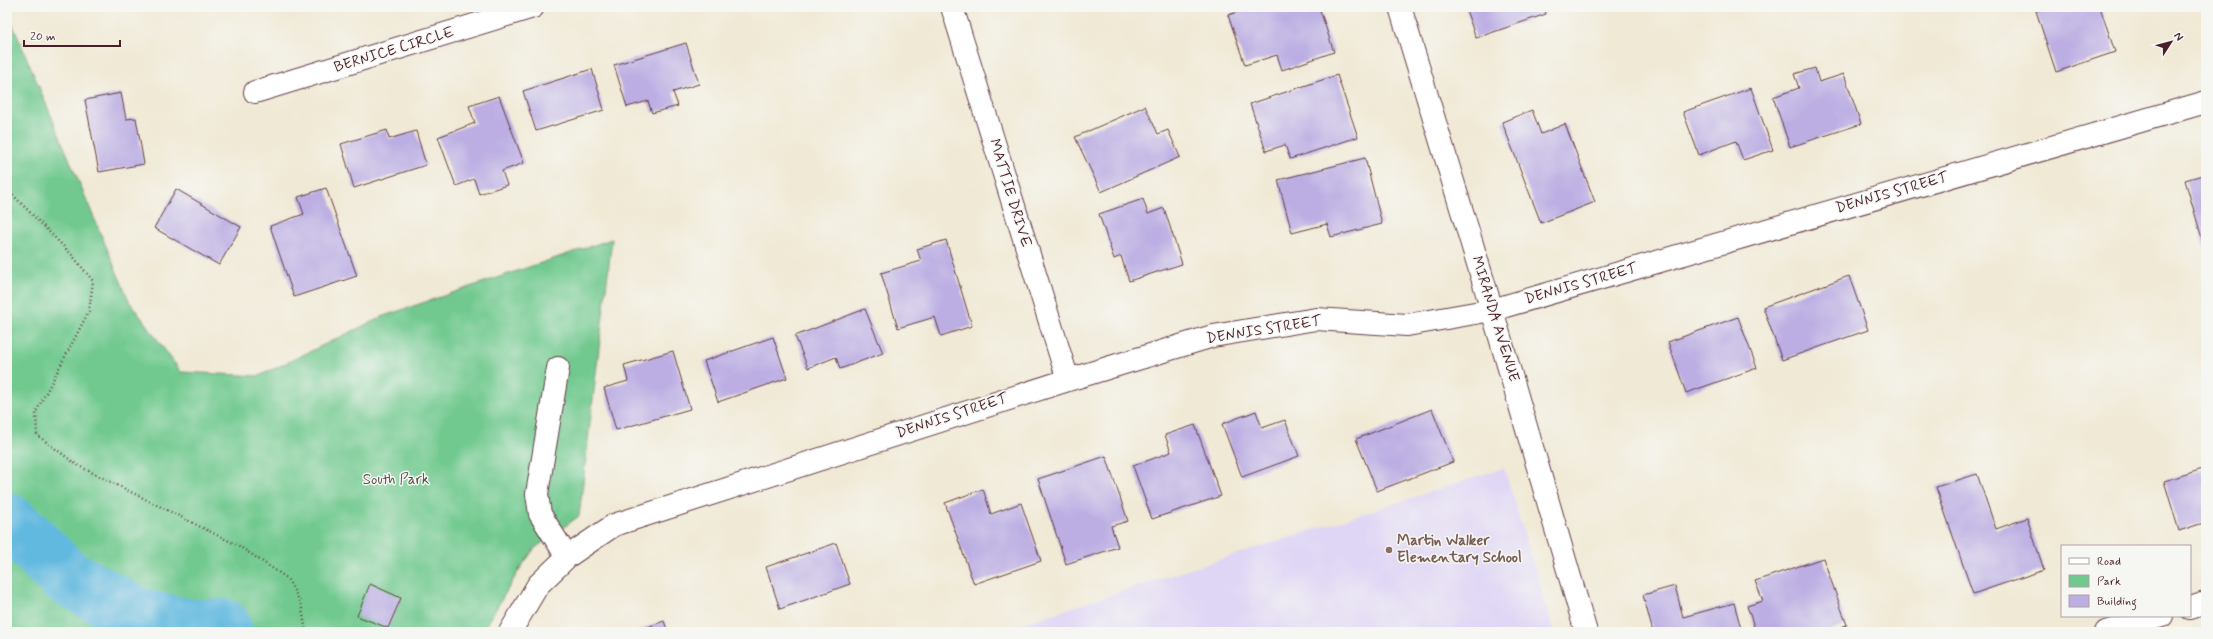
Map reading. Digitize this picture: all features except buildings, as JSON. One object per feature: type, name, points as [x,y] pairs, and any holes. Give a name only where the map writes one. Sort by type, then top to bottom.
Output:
[{"type":"street","name":"BERNICE CIRCLE","points":[[255,92],[533,7]]},
{"type":"street","name":"MATTIE DRIVE","points":[[952,7],[1068,380]]},
{"type":"street","name":"MIRANDA AVENUE","points":[[1400,7],[1492,310],[1586,632]]},
{"type":"street","name":"DENNIS STREET","points":[[510,632],[538,585],[568,557],[614,525],[1068,380],[1213,336],[1308,320],[1316,319],[1407,325],[1492,310],[2206,102]]},
{"type":"street","points":[[558,368],[537,494],[540,514],[568,557]]},
{"type":"street","points":[[2191,608],[2206,604]]},
{"type":"street","points":[[2106,632],[2158,617]]},
{"type":"path","points":[[7,189],[72,255],[93,281],[89,311],[36,412],[37,435],[77,465],[239,546],[286,578],[301,603],[306,632]]},
{"type":"shaded area","name":"Martin Walker Elementary School","points":[[1504,468],[1554,632],[996,632]]},
{"type":"green space","name":"South Park","points":[[7,11],[129,301],[181,372],[259,376],[384,316],[612,239],[579,516],[535,548],[521,567],[482,632],[7,632]]},
{"type":"waterway","points":[[7,521],[28,539],[65,576],[140,617],[192,628],[223,627],[224,632]]},
{"type":"place","name":"Martin Walker Elementary School","points":[[1389,550]]}]
